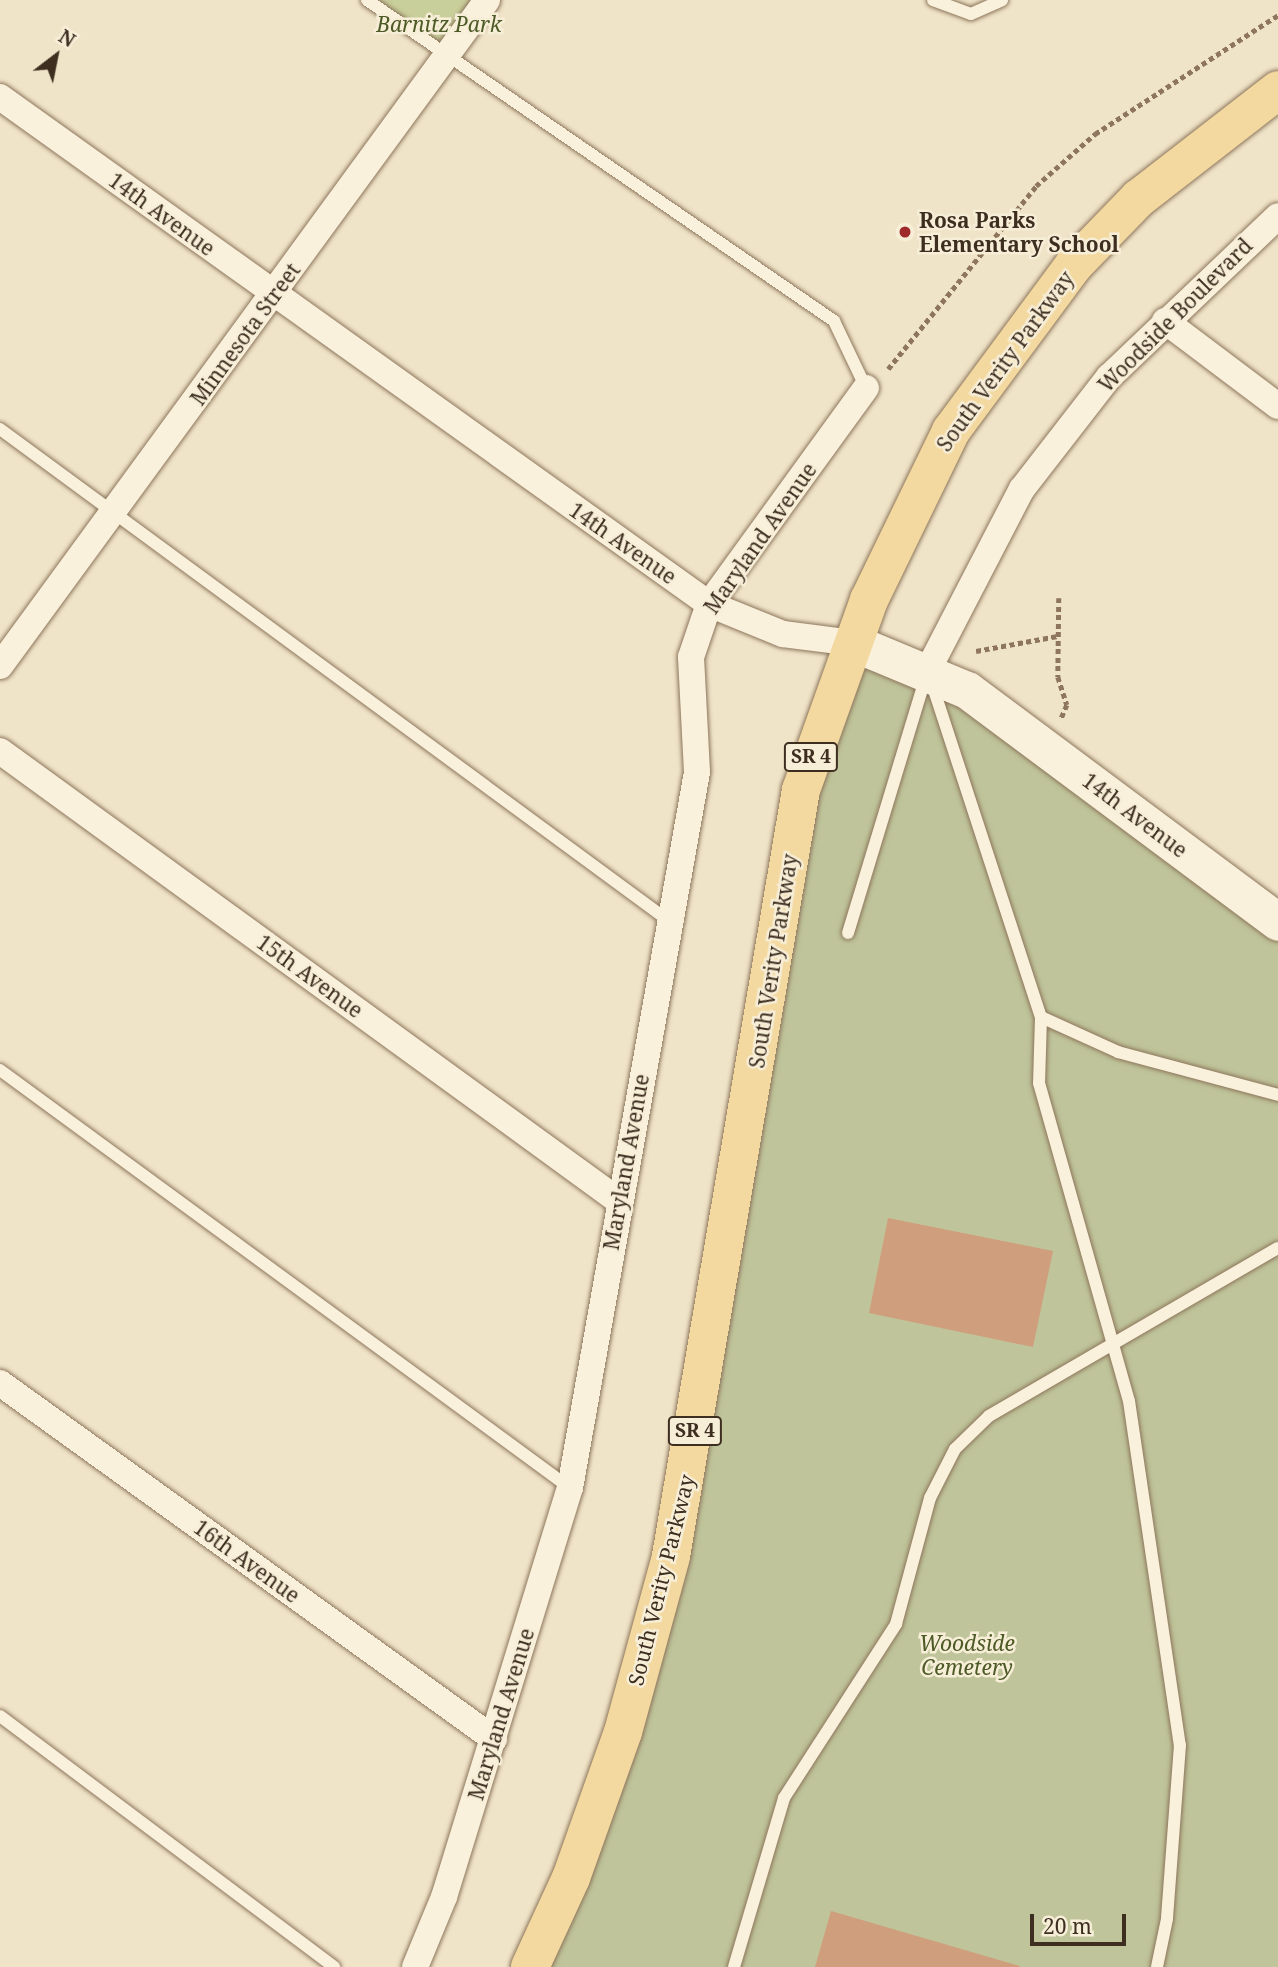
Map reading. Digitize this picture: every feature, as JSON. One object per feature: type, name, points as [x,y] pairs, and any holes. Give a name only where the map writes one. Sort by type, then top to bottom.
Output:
[{"type":"main road","name":"South Verity Parkway","points":[[530,1967],[571,1878],[624,1732],[671,1556],[801,790],[895,537],[937,454],[1006,353],[1074,265],[1139,198],[1278,90]]},
{"type":"main road","name":"14th Avenue","points":[[855,643],[928,670],[967,690],[1278,922]]},
{"type":"street","name":"Minnesota Street","points":[[0,666],[274,296],[487,0]]},
{"type":"street","name":"14th Avenue","points":[[0,97],[274,296],[709,604],[783,634],[855,643]]},
{"type":"street","name":"Woodside Boulevard","points":[[928,670],[1023,489],[1109,377],[1278,216]]},
{"type":"street","points":[[1165,321],[1278,406]]},
{"type":"street","name":"Maryland Avenue","points":[[415,1967],[494,1739],[570,1488],[668,921],[697,772],[691,657],[709,604],[866,388]]},
{"type":"street","name":"15th Avenue","points":[[0,751],[619,1201]]},
{"type":"street","name":"16th Avenue","points":[[0,1383],[494,1739]]},
{"type":"lane","points":[[367,0],[446,57],[834,321],[866,388]]},
{"type":"lane","points":[[933,0],[971,14],[1002,0]]},
{"type":"lane","points":[[0,429],[668,921]]},
{"type":"lane","points":[[848,933],[928,670]]},
{"type":"lane","points":[[928,670],[1041,1017],[1038,1083],[1129,1401],[1180,1745],[1167,1919],[1157,1967]]},
{"type":"lane","points":[[1041,1017],[1118,1052],[1278,1095]]},
{"type":"lane","points":[[0,1070],[570,1488]]},
{"type":"lane","points":[[734,1967],[784,1798],[895,1624],[930,1498],[956,1449],[989,1416],[1278,1248]]},
{"type":"lane","points":[[0,1716],[334,1967]]},
{"type":"path","points":[[866,388],[895,363],[1036,186],[1095,134],[1278,15]]},
{"type":"path","points":[[1059,598],[1058,677],[1068,705],[1061,719]]},
{"type":"path","points":[[976,650],[1058,636]]},
{"type":"green space","name":"Barnitz Park","points":[[367,0],[487,0],[446,57]]},
{"type":"green space","name":"Woodside Cemetery","points":[[854,643],[928,670],[1278,922],[1278,1967],[530,1967],[623,1732],[801,790]]},
{"type":"building","points":[[888,1218],[1053,1251],[1033,1347],[869,1313]]},
{"type":"building","points":[[831,1911],[1020,1966],[815,1967]]},
{"type":"place","name":"Rosa Parks Elementary School","points":[[905,232]]}]
